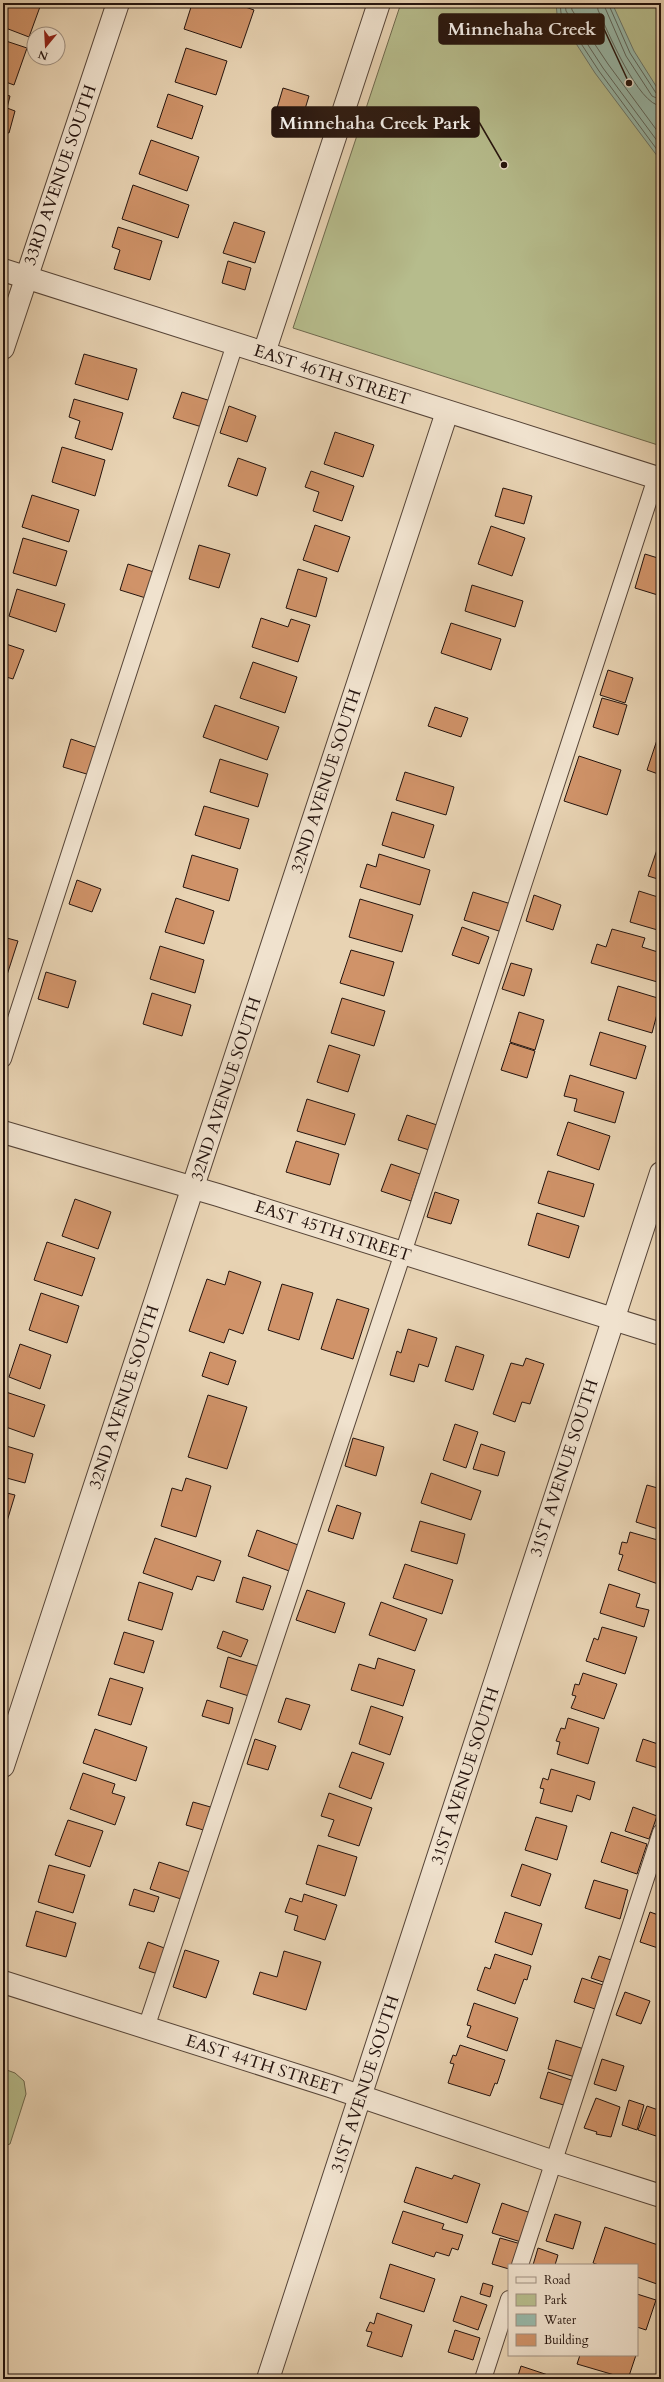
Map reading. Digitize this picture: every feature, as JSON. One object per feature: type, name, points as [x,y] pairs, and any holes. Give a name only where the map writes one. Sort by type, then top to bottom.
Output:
[{"type":"street","name":"33RD AVENUE SOUTH","points":[[3,348],[118,3]]},
{"type":"street","points":[[264,353],[379,3]]},
{"type":"street","name":"EAST 46TH STREET","points":[[3,270],[659,479]]},
{"type":"street","name":"32ND AVENUE SOUTH","points":[[3,1766],[194,1188],[447,412]]},
{"type":"street","name":"EAST 45TH STREET","points":[[3,1132],[194,1188],[661,1334]]},
{"type":"street","name":"31ST AVENUE SOUTH","points":[[268,2379],[661,1173]]},
{"type":"street","name":"EAST 44TH STREET","points":[[3,1982],[361,2096],[554,2162],[661,2196]]},
{"type":"lane","points":[[3,1058],[235,344]]},
{"type":"lane","points":[[146,2028],[659,479]]},
{"type":"lane","points":[[520,2264],[661,1832]]},
{"type":"lane","points":[[483,2379],[508,2302]]},
{"type":"green space","points":[[401,3],[661,3],[661,446],[293,328]]},
{"type":"green space","points":[[3,2065],[4,2069],[15,2073],[24,2081],[26,2094],[10,2144],[4,2146]]},
{"type":"water","points":[[556,3],[612,3],[634,51],[661,94],[661,161],[595,73],[557,14]]},
{"type":"building","points":[[3,3],[41,4],[33,26],[26,26],[26,36],[3,27]]},
{"type":"building","points":[[203,3],[234,3],[254,10],[241,48],[184,29],[192,4],[202,7]]},
{"type":"building","points":[[3,40],[26,48],[26,51],[14,85],[3,81]]},
{"type":"building","points":[[186,48],[227,61],[216,95],[175,82]]},
{"type":"building","points":[[283,88],[309,96],[301,122],[275,115]]},
{"type":"building","points":[[3,94],[10,96],[7,108],[15,111],[9,133],[3,132]]},
{"type":"building","points":[[168,94],[203,106],[192,139],[157,127]]},
{"type":"building","points":[[151,140],[199,157],[187,191],[139,174]]},
{"type":"building","points":[[133,185],[189,205],[178,238],[122,219]]},
{"type":"building","points":[[234,222],[265,232],[255,263],[223,253]]},
{"type":"building","points":[[118,227],[162,241],[150,280],[114,269],[120,250],[112,247]]},
{"type":"building","points":[[228,261],[251,268],[245,290],[222,283]]},
{"type":"building","points":[[84,354],[137,369],[128,400],[75,384]]},
{"type":"building","points":[[182,392],[214,402],[205,428],[173,418]]},
{"type":"building","points":[[74,399],[123,413],[112,450],[75,438],[80,421],[69,417]]},
{"type":"building","points":[[229,406],[256,416],[247,442],[220,433]]},
{"type":"building","points":[[335,432],[374,445],[363,477],[324,464]]},
{"type":"building","points":[[62,447],[105,460],[95,496],[52,482]]},
{"type":"building","points":[[238,458],[266,468],[257,496],[228,486]]},
{"type":"building","points":[[311,471],[354,486],[342,521],[313,511],[319,492],[305,487]]},
{"type":"building","points":[[503,488],[532,496],[524,524],[495,516]]},
{"type":"building","points":[[32,495],[79,510],[69,542],[22,527]]},
{"type":"building","points":[[315,525],[350,537],[338,572],[303,560]]},
{"type":"building","points":[[491,526],[525,538],[512,576],[478,564]]},
{"type":"building","points":[[23,538],[67,551],[56,586],[13,573]]},
{"type":"building","points":[[199,545],[230,554],[219,588],[189,579]]},
{"type":"building","points":[[645,554],[661,559],[661,596],[635,588]]},
{"type":"building","points":[[128,564],[157,573],[149,599],[120,590]]},
{"type":"building","points":[[298,569],[327,578],[316,617],[286,608]]},
{"type":"building","points":[[472,585],[523,601],[515,627],[465,611]]},
{"type":"building","points":[[17,589],[65,604],[56,632],[9,616]]},
{"type":"building","points":[[261,618],[288,627],[291,619],[310,625],[298,662],[252,647]]},
{"type":"building","points":[[451,623],[501,639],[491,670],[441,653]]},
{"type":"building","points":[[3,643],[24,650],[13,679],[3,676]]},
{"type":"building","points":[[253,662],[297,677],[285,713],[240,698]]},
{"type":"building","points":[[608,670],[633,678],[625,703],[600,695]]},
{"type":"building","points":[[602,698],[627,705],[618,735],[593,727]]},
{"type":"building","points":[[215,705],[279,727],[267,760],[203,737]]},
{"type":"building","points":[[435,707],[468,718],[461,737],[428,726]]},
{"type":"building","points":[[71,739],[98,748],[90,775],[63,767]]},
{"type":"building","points":[[657,740],[661,741],[661,775],[647,770]]},
{"type":"building","points":[[579,756],[621,770],[607,815],[564,801]]},
{"type":"building","points":[[220,759],[268,774],[258,807],[210,792]]},
{"type":"building","points":[[405,772],[454,787],[446,815],[396,800]]},
{"type":"building","points":[[204,806],[249,819],[240,849],[195,835]]},
{"type":"building","points":[[392,812],[434,825],[424,858],[382,845]]},
{"type":"building","points":[[661,838],[661,880],[648,876]]},
{"type":"building","points":[[379,854],[430,870],[420,905],[360,887],[367,864],[376,867]]},
{"type":"building","points":[[192,855],[238,869],[229,901],[183,887]]},
{"type":"building","points":[[77,880],[101,889],[92,912],[69,904]]},
{"type":"building","points":[[639,891],[661,898],[661,931],[630,922]]},
{"type":"building","points":[[473,892],[511,904],[502,932],[464,920]]},
{"type":"building","points":[[534,895],[561,905],[553,930],[526,921]]},
{"type":"building","points":[[176,898],[214,911],[204,944],[165,932]]},
{"type":"building","points":[[360,899],[413,915],[402,952],[349,937]]},
{"type":"building","points":[[462,927],[489,937],[479,964],[452,955]]},
{"type":"building","points":[[612,929],[645,938],[642,947],[661,953],[661,983],[591,963],[597,944],[606,947]]},
{"type":"building","points":[[3,937],[18,941],[7,975],[3,974]]},
{"type":"building","points":[[160,946],[204,960],[195,993],[150,979]]},
{"type":"building","points":[[351,950],[394,962],[384,996],[340,983]]},
{"type":"building","points":[[511,963],[532,969],[524,996],[502,989]]},
{"type":"building","points":[[46,972],[76,981],[68,1008],[38,999]]},
{"type":"building","points":[[618,986],[661,999],[652,1033],[608,1020]]},
{"type":"building","points":[[152,993],[191,1005],[182,1036],[143,1024]]},
{"type":"building","points":[[342,998],[385,1011],[374,1046],[331,1033]]},
{"type":"building","points":[[519,1012],[544,1020],[535,1050],[510,1042]]},
{"type":"building","points":[[600,1032],[646,1046],[636,1079],[590,1065]]},
{"type":"building","points":[[510,1043],[535,1051],[527,1078],[501,1070]]},
{"type":"building","points":[[329,1045],[360,1055],[348,1092],[317,1082]]},
{"type":"building","points":[[570,1075],[624,1092],[615,1123],[574,1111],[577,1099],[564,1096]]},
{"type":"building","points":[[307,1099],[355,1114],[345,1145],[297,1131]]},
{"type":"building","points":[[407,1115],[437,1125],[429,1150],[398,1140]]},
{"type":"building","points":[[568,1122],[610,1136],[599,1170],[557,1155]]},
{"type":"building","points":[[296,1141],[339,1154],[330,1185],[286,1172]]},
{"type":"building","points":[[391,1164],[420,1174],[411,1201],[381,1191]]},
{"type":"building","points":[[548,1171],[594,1184],[584,1217],[538,1203]]},
{"type":"building","points":[[435,1192],[459,1200],[451,1224],[427,1217]]},
{"type":"building","points":[[75,1199],[111,1212],[98,1249],[62,1236]]},
{"type":"building","points":[[537,1213],[579,1226],[569,1258],[528,1245]]},
{"type":"building","points":[[47,1242],[95,1258],[82,1296],[34,1280]]},
{"type":"building","points":[[229,1271],[261,1282],[243,1334],[229,1329],[224,1343],[189,1331],[207,1279],[225,1285]]},
{"type":"building","points":[[282,1284],[313,1293],[299,1340],[268,1330]]},
{"type":"building","points":[[41,1293],[79,1306],[67,1343],[29,1330]]},
{"type":"building","points":[[337,1299],[369,1309],[353,1359],[321,1349]]},
{"type":"building","points":[[408,1329],[437,1338],[428,1367],[419,1364],[414,1382],[390,1375],[397,1351],[401,1353]]},
{"type":"building","points":[[20,1344],[51,1355],[40,1389],[9,1377]]},
{"type":"building","points":[[456,1346],[484,1355],[473,1390],[445,1381]]},
{"type":"building","points":[[210,1352],[236,1361],[228,1385],[202,1376]]},
{"type":"building","points":[[526,1358],[544,1364],[530,1404],[522,1402],[515,1422],[493,1414],[511,1363],[523,1366]]},
{"type":"building","points":[[3,1391],[45,1405],[34,1437],[3,1426]]},
{"type":"building","points":[[208,1395],[247,1407],[227,1469],[188,1457]]},
{"type":"building","points":[[455,1424],[478,1432],[466,1468],[443,1460]]},
{"type":"building","points":[[353,1438],[384,1447],[376,1476],[345,1466]]},
{"type":"building","points":[[481,1444],[505,1452],[498,1476],[473,1469]]},
{"type":"building","points":[[3,1445],[33,1454],[25,1483],[3,1477]]},
{"type":"building","points":[[431,1473],[481,1491],[471,1520],[421,1503]]},
{"type":"building","points":[[186,1478],[211,1486],[196,1537],[161,1526],[172,1488],[182,1491]]},
{"type":"building","points":[[647,1485],[661,1489],[661,1530],[636,1522]]},
{"type":"building","points":[[3,1492],[15,1495],[4,1531],[3,1530]]},
{"type":"building","points":[[337,1505],[361,1513],[353,1539],[328,1531]]},
{"type":"building","points":[[420,1521],[465,1534],[457,1564],[411,1551]]},
{"type":"building","points":[[257,1530],[301,1546],[292,1572],[248,1556]]},
{"type":"building","points":[[630,1532],[661,1541],[661,1585],[618,1570],[623,1555],[619,1554],[622,1542],[627,1543]]},
{"type":"building","points":[[155,1538],[221,1561],[214,1581],[197,1576],[192,1590],[143,1573]]},
{"type":"building","points":[[405,1564],[453,1580],[442,1614],[393,1598]]},
{"type":"building","points":[[243,1577],[271,1586],[263,1610],[236,1602]]},
{"type":"building","points":[[139,1582],[173,1593],[162,1630],[128,1620]]},
{"type":"building","points":[[609,1584],[640,1594],[636,1607],[649,1610],[644,1627],[600,1613]]},
{"type":"building","points":[[307,1590],[345,1603],[335,1633],[296,1620]]},
{"type":"building","points":[[381,1602],[427,1619],[415,1651],[369,1635]]},
{"type":"building","points":[[602,1627],[637,1637],[625,1674],[586,1661],[594,1638],[598,1640]]},
{"type":"building","points":[[223,1631],[248,1640],[241,1657],[217,1648]]},
{"type":"building","points":[[124,1632],[154,1641],[144,1673],[114,1664]]},
{"type":"building","points":[[228,1657],[261,1667],[252,1697],[220,1687]]},
{"type":"building","points":[[378,1658],[415,1670],[403,1706],[351,1690],[359,1664],[375,1669]]},
{"type":"building","points":[[583,1673],[617,1684],[604,1719],[571,1708],[576,1696],[572,1695],[575,1684],[579,1685]]},
{"type":"building","points":[[110,1678],[143,1688],[131,1725],[98,1715]]},
{"type":"building","points":[[286,1698],[310,1705],[301,1730],[278,1722]]},
{"type":"building","points":[[207,1700],[233,1708],[229,1724],[202,1716]]},
{"type":"building","points":[[371,1706],[403,1717],[390,1755],[359,1744]]},
{"type":"building","points":[[568,1718],[599,1728],[588,1764],[557,1754],[560,1742],[556,1741],[561,1728],[565,1729]]},
{"type":"building","points":[[95,1729],[147,1747],[136,1781],[83,1763]]},
{"type":"building","points":[[255,1739],[276,1746],[268,1770],[247,1764]]},
{"type":"building","points":[[643,1739],[661,1745],[661,1769],[636,1761]]},
{"type":"building","points":[[352,1752],[384,1763],[371,1799],[339,1787]]},
{"type":"building","points":[[551,1769],[595,1782],[590,1800],[577,1795],[572,1812],[540,1803],[544,1789],[540,1788],[543,1778],[548,1780]]},
{"type":"building","points":[[83,1773],[115,1784],[112,1793],[125,1797],[115,1825],[70,1809]]},
{"type":"building","points":[[329,1793],[372,1808],[359,1846],[328,1836],[334,1820],[321,1816]]},
{"type":"building","points":[[193,1802],[214,1808],[207,1831],[186,1825]]},
{"type":"building","points":[[633,1807],[657,1816],[649,1839],[625,1831]]},
{"type":"building","points":[[536,1817],[567,1826],[557,1860],[525,1850]]},
{"type":"building","points":[[68,1820],[103,1831],[90,1867],[55,1855]]},
{"type":"building","points":[[611,1832],[647,1844],[637,1874],[601,1862]]},
{"type":"building","points":[[318,1845],[357,1857],[345,1896],[306,1884]]},
{"type":"building","points":[[159,1862],[193,1873],[184,1900],[150,1889]]},
{"type":"building","points":[[522,1864],[551,1874],[540,1906],[511,1896]]},
{"type":"building","points":[[49,1865],[85,1875],[73,1913],[38,1902]]},
{"type":"building","points":[[594,1880],[628,1890],[620,1919],[585,1908]]},
{"type":"building","points":[[134,1889],[159,1897],[154,1912],[129,1905]]},
{"type":"building","points":[[304,1894],[337,1905],[325,1940],[294,1930],[298,1916],[285,1912],[290,1898],[302,1902]]},
{"type":"building","points":[[36,1911],[76,1923],[66,1957],[26,1946]]},
{"type":"building","points":[[505,1912],[542,1924],[532,1955],[495,1942]]},
{"type":"building","points":[[650,1912],[661,1916],[661,1949],[640,1942]]},
{"type":"building","points":[[148,1942],[167,1949],[158,1974],[139,1968]]},
{"type":"building","points":[[185,1950],[219,1961],[206,1998],[173,1987]]},
{"type":"building","points":[[284,1951],[321,1962],[306,2010],[253,1994],[260,1972],[277,1977]]},
{"type":"building","points":[[495,1954],[531,1966],[527,1980],[524,1979],[515,2004],[477,1990],[485,1967],[490,1969]]},
{"type":"building","points":[[599,1956],[614,1961],[606,1983],[591,1978]]},
{"type":"building","points":[[582,1978],[603,1985],[595,2009],[574,2002]]},
{"type":"building","points":[[625,1992],[650,2001],[641,2024],[616,2015]]},
{"type":"building","points":[[474,2003],[518,2018],[507,2051],[467,2037],[471,2026],[467,2025]]},
{"type":"building","points":[[556,2040],[584,2049],[575,2077],[548,2069]]},
{"type":"building","points":[[460,2045],[505,2060],[497,2084],[495,2083],[490,2096],[448,2083],[454,2064],[450,2063],[453,2055],[456,2056]]},
{"type":"building","points":[[602,2059],[624,2066],[616,2091],[594,2084]]},
{"type":"building","points":[[548,2072],[574,2081],[567,2106],[540,2098]]},
{"type":"building","points":[[596,2098],[620,2107],[611,2137],[596,2134],[597,2132],[584,2128]]},
{"type":"building","points":[[629,2100],[644,2105],[637,2130],[622,2125]]},
{"type":"building","points":[[647,2106],[661,2111],[661,2122],[656,2136],[638,2130]]},
{"type":"building","points":[[416,2167],[452,2179],[454,2175],[480,2184],[467,2223],[404,2202]]},
{"type":"building","points":[[502,2203],[531,2213],[521,2242],[492,2233]]},
{"type":"building","points":[[403,2211],[444,2224],[442,2229],[463,2235],[458,2250],[452,2248],[449,2256],[436,2252],[434,2257],[392,2243]]},
{"type":"building","points":[[555,2214],[581,2222],[573,2249],[546,2241]]},
{"type":"building","points":[[605,2227],[661,2246],[661,2272],[657,2284],[638,2277],[638,2264],[593,2263]]},
{"type":"building","points":[[500,2238],[521,2244],[514,2264],[508,2264],[508,2269],[492,2264]]},
{"type":"building","points":[[538,2248],[558,2255],[555,2264],[533,2264]]},
{"type":"building","points":[[390,2264],[435,2279],[424,2312],[380,2298]]},
{"type":"building","points":[[483,2283],[493,2286],[490,2297],[480,2294]]},
{"type":"building","points":[[638,2294],[656,2300],[646,2330],[638,2327]]},
{"type":"building","points":[[461,2296],[487,2305],[478,2330],[453,2321]]},
{"type":"building","points":[[377,2313],[412,2325],[402,2357],[367,2346],[372,2332],[366,2331],[370,2322],[374,2324]]},
{"type":"building","points":[[455,2330],[480,2338],[473,2360],[448,2352]]},
{"type":"building","points":[[580,2356],[636,2356],[628,2379],[577,2364]]},
{"type":"building","points":[[521,2366],[548,2375],[547,2379],[517,2379]]},
{"type":"place","name":"Minnehaha Creek","points":[[629,83]]},
{"type":"place","name":"Minnehaha Creek Park","points":[[504,165]]}]
